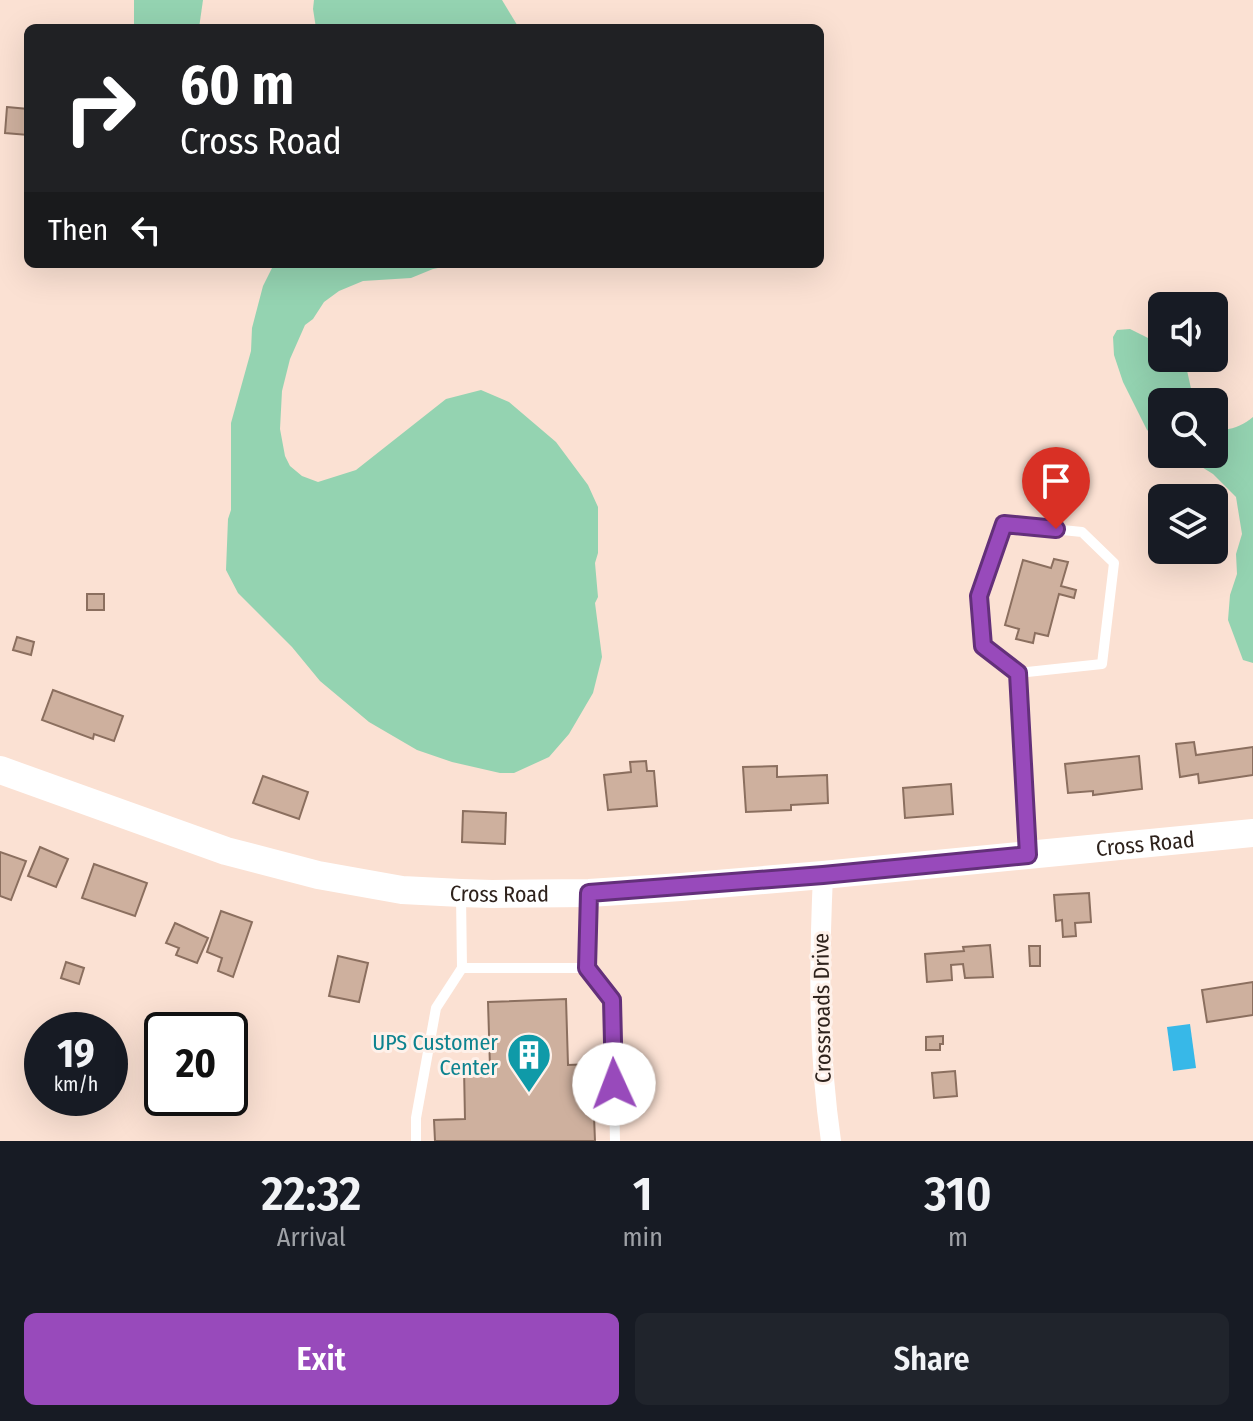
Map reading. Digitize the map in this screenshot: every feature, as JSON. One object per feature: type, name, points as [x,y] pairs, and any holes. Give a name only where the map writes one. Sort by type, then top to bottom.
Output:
[{"type":"street","name":"Cross Road","points":[[0,770],[241,855],[318,875],[402,890],[461,893],[589,893],[823,875],[1253,833]]},
{"type":"street","name":"Crossroads Drive","points":[[823,875],[819,949],[820,1029],[831,1141]]},
{"type":"lane","points":[[1018,673],[1102,664],[1114,563],[1082,532],[1004,524],[979,596],[983,646],[1018,673],[1028,855]]},
{"type":"lane","points":[[416,1141],[416,1118],[436,1008],[462,968],[461,893]]},
{"type":"lane","points":[[589,893],[587,968],[612,1000],[615,1141]]},
{"type":"lane","points":[[462,968],[587,968]]},
{"type":"green space","points":[[134,0],[203,0],[200,24],[134,24]]},
{"type":"green space","points":[[314,0],[502,0],[517,24],[315,24]]},
{"type":"green space","points":[[272,268],[438,268],[411,278],[363,281],[339,291],[324,302],[305,325],[290,359],[282,391],[280,429],[285,456],[290,466],[302,476],[318,482],[356,470],[446,399],[481,390],[509,402],[556,442],[588,485],[598,507],[598,553],[595,563],[598,597],[595,603],[602,657],[593,693],[569,734],[549,757],[514,773],[500,773],[417,750],[369,722],[320,681],[292,647],[238,593],[226,570],[231,510],[231,423],[251,351],[252,328],[263,286]]},
{"type":"green space","points":[[1130,329],[1148,338],[1148,372],[1187,372],[1191,388],[1148,388],[1148,431],[1123,382],[1114,355],[1113,337],[1117,330]]},
{"type":"green space","points":[[1253,417],[1253,663],[1243,660],[1228,620],[1230,595],[1237,574],[1236,554],[1242,534],[1236,497],[1228,489],[1228,484],[1223,484],[1203,468],[1228,468],[1228,429]]},
{"type":"water","points":[[1190,1024],[1196,1068],[1173,1071],[1167,1027]]},
{"type":"building","points":[[7,107],[24,109],[24,135],[5,133]]},
{"type":"building","points":[[1054,559],[1068,562],[1061,586],[1076,590],[1074,598],[1059,594],[1048,636],[1035,633],[1033,643],[1016,639],[1019,629],[1005,625],[1023,560],[1051,568]]},
{"type":"building","points":[[87,594],[104,594],[104,610],[87,610]]},
{"type":"building","points":[[17,637],[34,642],[31,655],[13,650]]},
{"type":"building","points":[[53,690],[123,716],[114,741],[94,734],[93,739],[42,720]]},
{"type":"building","points":[[1194,742],[1196,755],[1253,747],[1253,775],[1199,783],[1198,774],[1180,777],[1176,744]]},
{"type":"building","points":[[1139,756],[1142,789],[1093,795],[1093,791],[1068,793],[1065,764]]},
{"type":"building","points":[[646,761],[647,771],[654,771],[657,806],[608,810],[604,775],[631,772],[630,762]]},
{"type":"building","points":[[777,766],[777,777],[827,775],[828,803],[791,805],[791,810],[746,812],[743,767]]},
{"type":"building","points":[[263,776],[308,792],[299,819],[253,803]]},
{"type":"building","points":[[951,784],[953,814],[905,818],[903,788]]},
{"type":"building","points":[[463,811],[506,813],[505,844],[462,842]]},
{"type":"building","points":[[40,847],[68,859],[56,887],[28,876]]},
{"type":"building","points":[[0,852],[26,861],[11,900],[0,896]]},
{"type":"building","points":[[94,864],[147,883],[135,916],[82,898]]},
{"type":"building","points":[[1089,893],[1091,922],[1075,923],[1076,936],[1063,937],[1062,920],[1056,921],[1054,895]]},
{"type":"building","points":[[221,911],[252,922],[233,977],[218,971],[222,958],[207,952]]},
{"type":"building","points":[[175,923],[208,938],[197,963],[176,955],[179,948],[166,943]]},
{"type":"building","points":[[990,945],[993,977],[965,978],[963,964],[951,965],[952,980],[927,982],[925,954]]},
{"type":"building","points":[[1029,946],[1040,946],[1040,966],[1030,966]]},
{"type":"building","points":[[338,956],[368,963],[359,1002],[329,996]]},
{"type":"building","points":[[66,962],[84,968],[79,984],[61,978]]},
{"type":"building","points":[[1253,982],[1253,1015],[1207,1022],[1202,990]]},
{"type":"building","name":"UPS Customer Center","points":[[566,999],[568,1065],[592,1064],[595,1141],[435,1141],[434,1120],[465,1119],[464,1068],[490,1067],[488,1002]]},
{"type":"building","points":[[943,1036],[940,1050],[926,1050],[926,1037]]},
{"type":"building","points":[[955,1071],[957,1096],[934,1098],[932,1073]]},
{"type":"place","name":"UPS Customer Center","points":[[529,1094]]},
{"type":"route","points":[[614,1084],[612,1000],[587,968],[589,893],[1028,855],[1018,673],[983,646],[979,596],[1004,524],[1056,529]]}]
